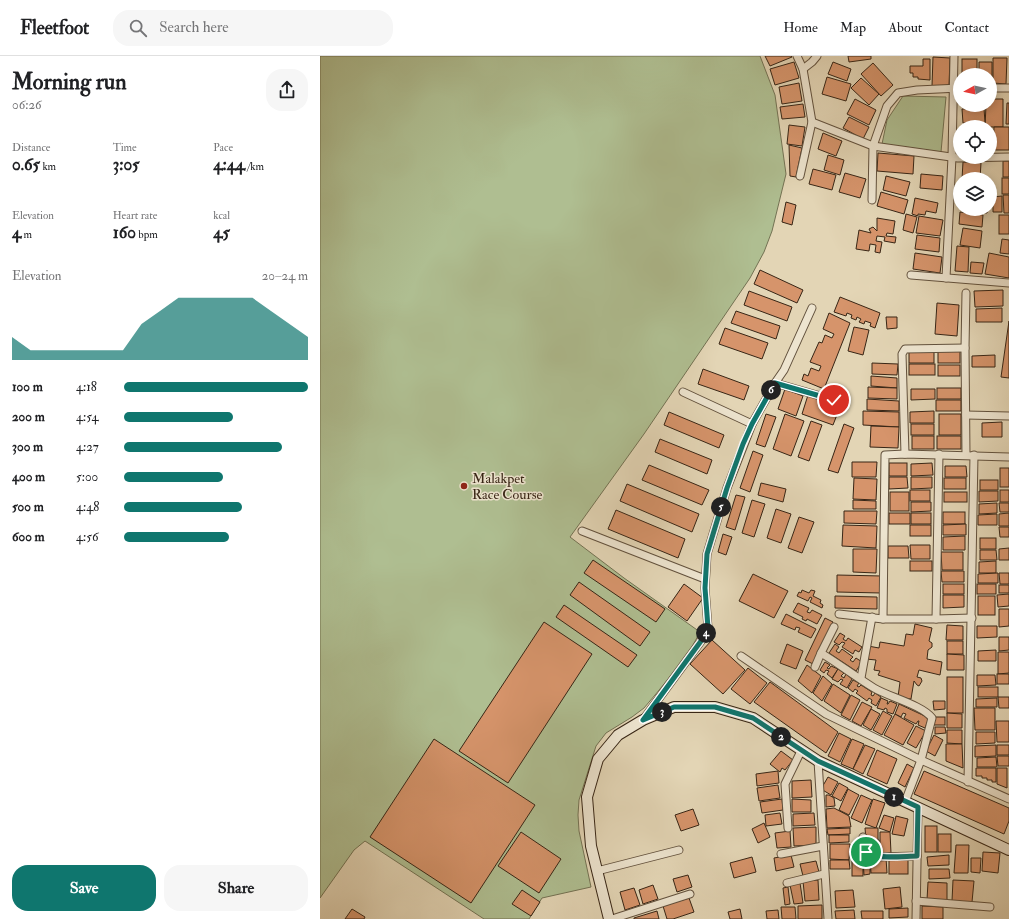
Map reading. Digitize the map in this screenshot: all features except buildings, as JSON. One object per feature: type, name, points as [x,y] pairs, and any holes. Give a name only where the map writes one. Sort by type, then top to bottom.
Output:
[{"type":"street","points":[[797,56],[803,69],[812,122],[800,176]]},
{"type":"street","points":[[803,69],[817,56]]},
{"type":"street","points":[[954,56],[955,68]]},
{"type":"street","points":[[872,200],[873,146],[887,106],[898,93],[916,90],[953,88]]},
{"type":"street","points":[[997,88],[1009,88]]},
{"type":"street","points":[[946,278],[955,112]]},
{"type":"street","points":[[812,122],[873,146],[952,157],[1009,157]]},
{"type":"street","points":[[911,274],[1009,283]]},
{"type":"street","points":[[966,293],[966,455]]},
{"type":"street","points":[[643,720],[704,637],[708,628],[705,588],[707,554],[727,488],[752,424],[784,370],[812,308]]},
{"type":"street","points":[[905,454],[902,354],[905,349],[965,348]]},
{"type":"street","points":[[775,383],[834,400]]},
{"type":"street","points":[[683,392],[752,424]]},
{"type":"street","points":[[966,415],[1009,416]]},
{"type":"street","points":[[936,619],[938,454]]},
{"type":"street","points":[[884,619],[885,455],[938,454],[1009,457]]},
{"type":"street","points":[[968,782],[974,455]]},
{"type":"street","points":[[582,531],[706,579]]},
{"type":"street","points":[[839,614],[884,619],[972,618]]},
{"type":"street","points":[[861,678],[872,617]]},
{"type":"street","points":[[815,667],[834,627]]},
{"type":"street","points":[[821,653],[874,688],[928,714],[932,718],[921,760],[905,802]]},
{"type":"street","points":[[741,656],[826,714],[968,782],[1009,799]]},
{"type":"street","points":[[690,894],[610,919],[591,846],[587,797],[598,759],[618,735],[643,720],[674,707],[715,707],[753,718],[818,761],[1009,850]]},
{"type":"street","points":[[788,828],[785,784],[801,751]]},
{"type":"street","points":[[818,761],[828,919]]},
{"type":"street","points":[[916,919],[918,807]]},
{"type":"street","points":[[863,837],[864,846],[869,855],[876,857],[917,856]]},
{"type":"street","points":[[781,854],[823,846]]},
{"type":"street","points":[[597,872],[679,850]]},
{"type":"street","points":[[788,883],[824,874]]},
{"type":"street","points":[[916,901],[990,907]]},
{"type":"green space","name":"Malakpet Race Course","points":[[320,56],[760,56],[775,95],[786,174],[772,231],[764,252],[750,278],[644,434],[570,537],[624,578],[700,632],[687,656],[644,708],[606,733],[596,746],[579,800],[578,815],[579,831],[591,887],[542,898],[529,919],[484,919],[365,841],[354,850],[320,898]]},
{"type":"green space","points":[[903,96],[946,97],[941,152],[882,144],[887,120]]},
{"type":"place","name":"Malakpet Race Course","points":[[464,486]]},
{"type":"route","points":[[834,400],[775,383],[752,424],[743,444],[727,488],[707,554],[705,588],[708,628],[704,637],[643,720],[674,707],[715,707],[753,718],[818,761],[918,807],[917,856],[876,857],[869,855],[866,852]]}]
